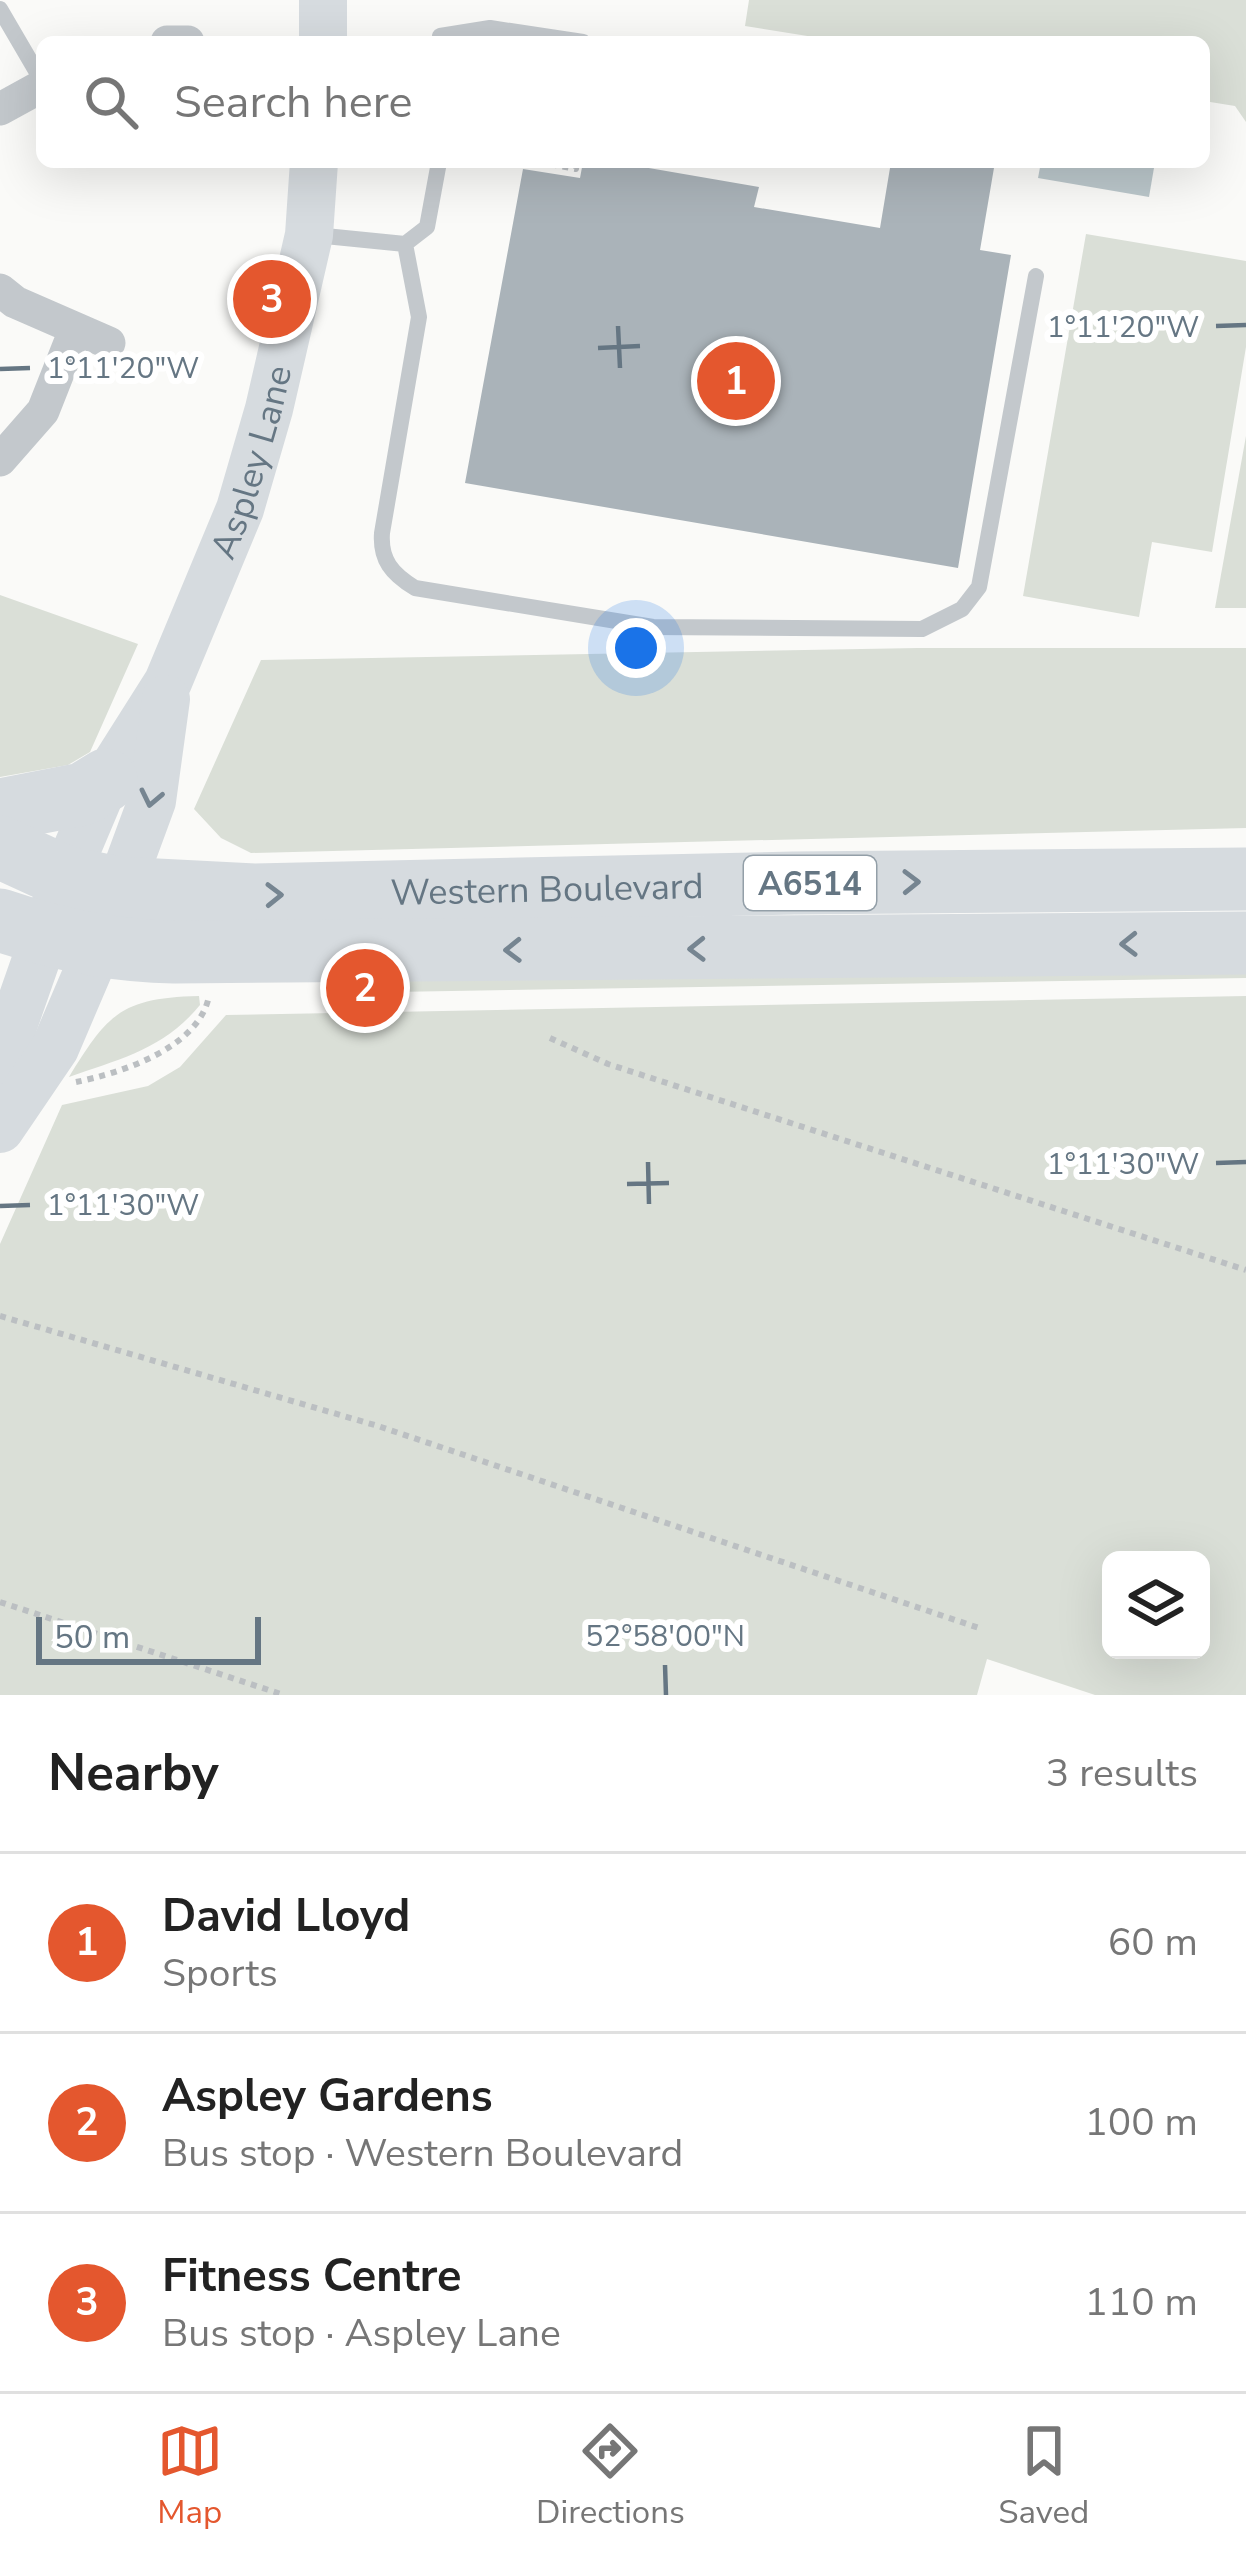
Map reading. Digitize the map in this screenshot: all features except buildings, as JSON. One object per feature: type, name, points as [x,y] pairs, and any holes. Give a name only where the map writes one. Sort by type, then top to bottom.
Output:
[{"type":"highway","points":[[0,810],[83,794],[106,780]]},
{"type":"highway","name":"Western Boulevard","points":[[0,847],[66,913],[191,953],[1246,943]]},
{"type":"highway","name":"Western Boulevard","points":[[66,913],[254,895],[1246,879]]},
{"type":"main road","points":[[322,36],[323,0]]},
{"type":"main road","name":"Aspley Lane","points":[[0,1064],[66,913],[106,780],[168,682],[240,509],[309,235],[314,168]]},
{"type":"main road","name":"Aspley Lane","points":[[0,1129],[55,1048],[66,913],[152,801],[168,682]]},
{"type":"street","points":[[0,109],[36,87]]},
{"type":"street","points":[[0,290],[109,343]]},
{"type":"street","points":[[2,453],[44,411],[75,330]]},
{"type":"street","points":[[794,883],[799,948]]},
{"type":"lane","points":[[0,10],[36,73]]},
{"type":"lane","points":[[454,36],[490,28],[543,36]]},
{"type":"lane","points":[[309,235],[405,244],[428,227],[439,168]]},
{"type":"lane","points":[[405,244],[419,317],[382,533],[380,552],[389,567],[415,588],[653,627],[922,629],[962,609],[979,587],[1036,275]]},
{"type":"path","points":[[70,1083],[116,1074],[154,1056],[179,1039],[207,1009],[210,992]]},
{"type":"path","points":[[550,1038],[608,1064],[1246,1270]]},
{"type":"path","points":[[0,1316],[378,1426],[979,1628]]},
{"type":"path","points":[[0,1602],[284,1695]]},
{"type":"shaded area","points":[[749,0],[1246,0],[1246,122],[1235,106],[1210,102],[1210,36],[808,36],[745,26]]},
{"type":"shaded area","points":[[1040,168],[1154,168],[1149,197],[1038,178]]},
{"type":"shaded area","points":[[1086,234],[1246,261],[1246,347],[1212,552],[1152,542],[1139,617],[1023,596]]},
{"type":"shaded area","points":[[1246,436],[1246,608],[1215,608]]},
{"type":"shaded area","points":[[0,595],[138,644],[90,752],[68,765],[0,777]]},
{"type":"shaded area","points":[[918,648],[1246,648],[1246,828],[251,853],[221,838],[194,809],[261,660]]},
{"type":"shaded area","points":[[1246,965],[1246,978],[393,992],[390,978]]},
{"type":"shaded area","points":[[199,996],[200,1005],[186,1020],[156,1042],[69,1077],[95,1038],[120,1013],[152,1000]]},
{"type":"shaded area","points":[[1246,996],[1246,1695],[1095,1695],[987,1659],[977,1695],[0,1695],[0,1244],[62,1105],[148,1086],[180,1067],[226,1015]]},
{"type":"place","name":"Fitness Centre","points":[[272,299]]},
{"type":"place","name":"David Lloyd","points":[[736,381]]},
{"type":"place","name":"Aspley Gardens","points":[[365,988]]}]
